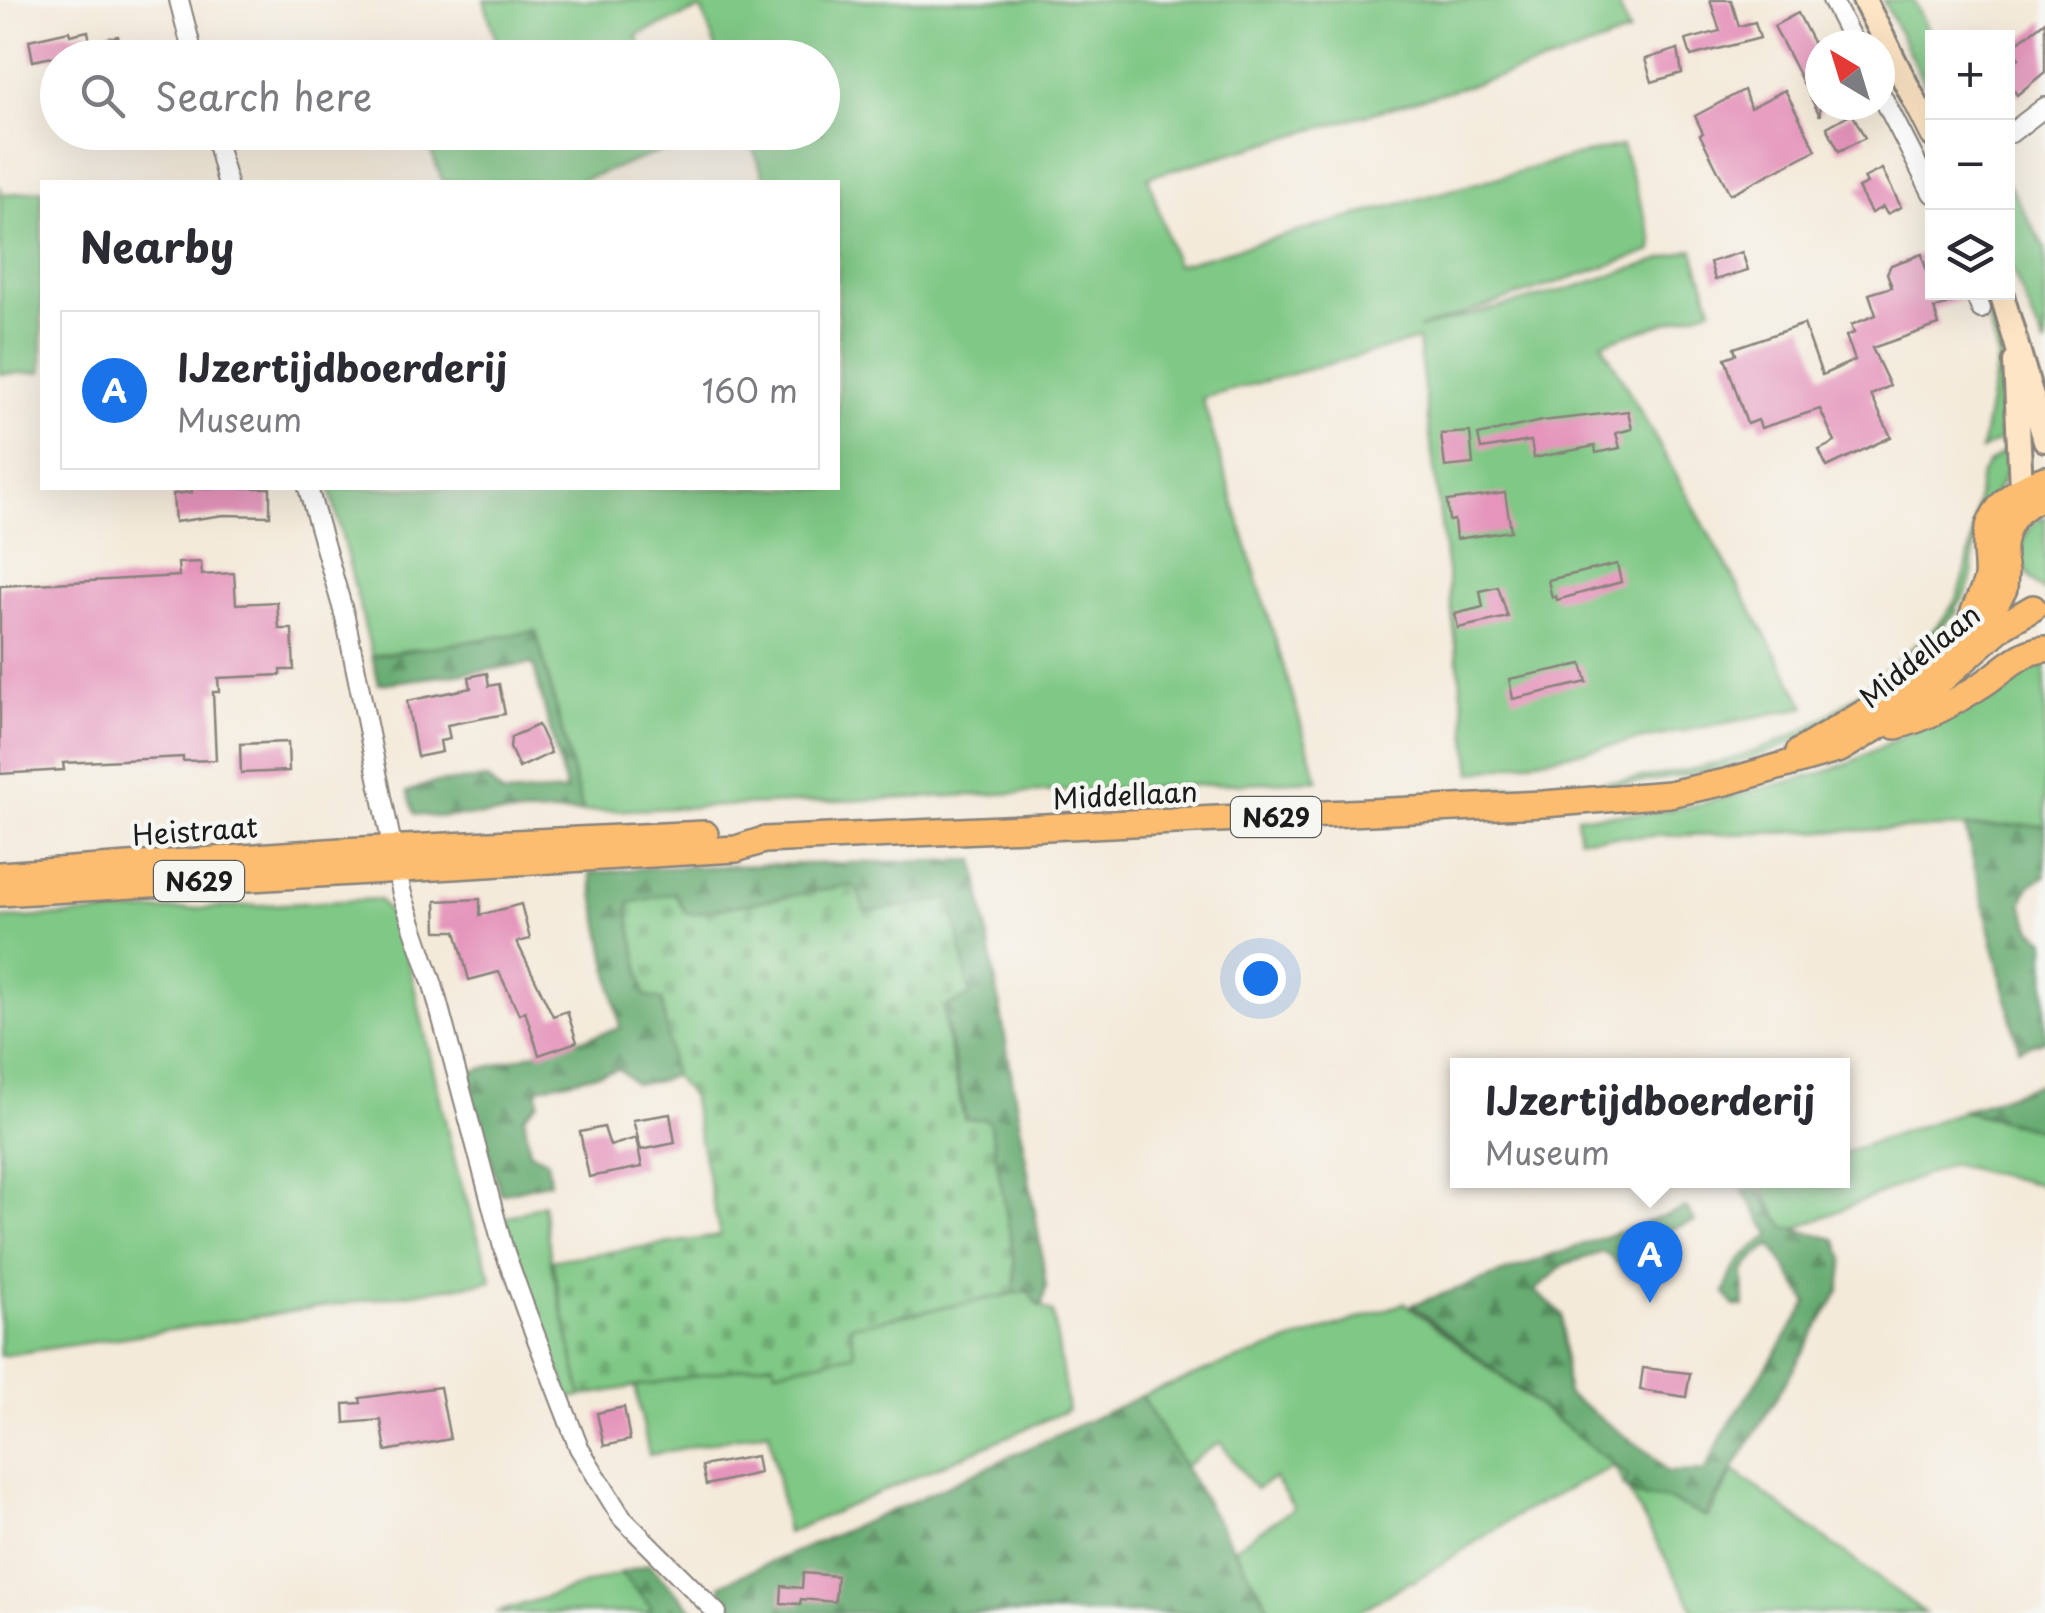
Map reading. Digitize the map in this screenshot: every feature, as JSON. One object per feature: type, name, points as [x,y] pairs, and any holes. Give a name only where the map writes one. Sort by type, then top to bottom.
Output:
[{"type":"main road","points":[[2032,494],[2010,523],[1996,574],[2039,610]]},
{"type":"main road","name":"Middellaan","points":[[1783,764],[1907,683],[1971,628],[2001,596],[1996,574]]},
{"type":"main road","name":"Middellaan","points":[[396,859],[734,833],[764,840],[1604,801],[1699,788],[1840,748],[1873,731],[1908,709],[2004,625],[2039,610]]},
{"type":"main road","points":[[1873,731],[1928,716],[2022,656],[2045,649]]},
{"type":"main road","name":"Heistraat","points":[[0,875],[396,859]]},
{"type":"main road","name":"Heistraat","points":[[0,893],[396,859]]},
{"type":"street","points":[[179,0],[189,40]]},
{"type":"street","points":[[1832,0],[1848,30]]},
{"type":"street","points":[[1864,0],[1925,121]]},
{"type":"street","points":[[2015,130],[2045,107]]},
{"type":"street","points":[[1894,120],[1925,180]]},
{"type":"street","points":[[219,150],[227,180]]},
{"type":"street","points":[[2003,300],[2045,440]]},
{"type":"street","points":[[2015,337],[2032,494]]},
{"type":"street","points":[[309,490],[345,618],[402,894],[433,984],[503,1247],[579,1448],[622,1518],[717,1613]]},
{"type":"green space","points":[[484,0],[1617,0],[1629,33],[1554,61],[1148,177],[1176,265],[1622,146],[1653,240],[1652,251],[1418,329],[1572,288],[1693,249],[1712,308],[1602,343],[1806,707],[1472,773],[1418,340],[1202,398],[1318,780],[583,812],[536,632],[372,656],[330,490],[840,490],[840,180],[765,180],[754,150],[840,150],[840,40],[713,40],[702,10],[698,10],[637,35],[639,40],[496,40]]},
{"type":"green space","points":[[1883,0],[1913,0],[1928,30],[1925,85]]},
{"type":"green space","points":[[431,150],[665,150],[582,180],[442,180]]},
{"type":"green space","points":[[0,186],[1,195],[40,190],[40,372],[0,374]]},
{"type":"green space","points":[[2015,195],[2045,249],[2045,347],[2015,276]]},
{"type":"green space","points":[[1983,300],[1989,300],[2006,371],[2009,436],[1981,450],[1998,357]]},
{"type":"green space","points":[[2007,449],[2003,480],[1979,520],[1972,576],[1955,608],[1957,612],[1892,672],[1822,726],[1783,747],[1695,773],[1600,787],[1462,794],[1462,790],[1602,782],[1694,769],[1783,740],[1824,718],[1919,642],[1952,606],[1967,567],[1981,475],[1988,463]]},
{"type":"green space","points":[[2045,516],[2045,592],[2028,575],[2022,553],[2027,532]]},
{"type":"green space","points":[[536,631],[583,812],[434,817],[415,814],[407,792],[432,783],[487,779],[503,795],[566,791],[533,664],[379,684],[372,656]]},
{"type":"green space","points":[[2045,663],[2045,825],[1579,838],[1577,816],[1649,813],[1692,806],[1849,763],[1982,695],[1985,698],[2027,666]]},
{"type":"green space","points":[[2045,825],[2045,876],[2029,886],[2022,903],[2032,929],[2045,940],[2045,1040],[2019,1049],[1965,827]]},
{"type":"green space","points":[[975,860],[1041,1249],[1046,1287],[1042,1305],[1028,1291],[1015,1293],[1014,1258],[991,1129],[966,1121],[944,1013],[944,1007],[969,996],[953,906],[865,912],[852,885],[691,914],[684,911],[675,893],[630,903],[628,911],[645,995],[662,999],[674,1075],[635,1084],[619,1069],[541,1087],[537,1092],[539,1102],[524,1116],[530,1152],[547,1160],[550,1182],[501,1194],[464,1074],[620,1028],[590,873],[643,868]]},
{"type":"green space","points":[[852,885],[865,912],[949,899],[953,906],[970,996],[944,1007],[946,1032],[964,1119],[987,1119],[991,1129],[1014,1258],[1015,1293],[850,1326],[855,1354],[776,1370],[773,1362],[582,1396],[552,1260],[720,1236],[691,1096],[673,1076],[662,1000],[645,996],[628,911],[630,903],[675,893],[684,911],[691,914]]},
{"type":"green space","points":[[379,899],[401,930],[456,1167],[492,1281],[0,1356],[0,919]]},
{"type":"green space","points":[[2045,1082],[2045,1131],[1963,1110]]},
{"type":"green space","points":[[1963,1111],[2045,1131],[2045,1186],[1951,1164],[1786,1233],[1762,1188],[1850,1188],[1850,1151]]},
{"type":"green space","points":[[1757,1188],[1785,1227],[1836,1239],[1844,1259],[1840,1290],[1705,1517],[1669,1500],[1637,1496],[1623,1486],[1628,1476],[1412,1305],[1686,1208],[1695,1221],[1626,1244],[1639,1266],[1632,1276],[1604,1252],[1565,1264],[1535,1291],[1562,1314],[1567,1394],[1653,1456],[1667,1472],[1705,1471],[1724,1432],[1808,1303],[1772,1245],[1743,1272],[1744,1306],[1734,1306],[1725,1293],[1741,1259],[1771,1235],[1742,1190]]},
{"type":"green space","points":[[543,1204],[552,1268],[582,1396],[569,1398],[505,1218]]},
{"type":"green space","points":[[1028,1291],[1038,1305],[1053,1313],[1068,1410],[787,1533],[769,1431],[649,1455],[635,1385],[774,1362],[776,1370],[854,1354],[849,1326]]},
{"type":"green space","points":[[1405,1303],[1654,1495],[1709,1516],[1734,1471],[1925,1613],[1696,1613],[1614,1466],[1521,1513],[1357,1613],[1273,1613],[1234,1548],[1294,1508],[1274,1478],[1255,1489],[1220,1442],[1184,1467],[1141,1396]]},
{"type":"green space","points":[[1141,1396],[1273,1613],[739,1613],[723,1594],[720,1585],[727,1581],[916,1500]]},
{"type":"green space","points":[[649,1564],[696,1613],[648,1613],[651,1607],[620,1573]]},
{"type":"green space","points":[[620,1573],[652,1607],[648,1613],[496,1613]]},
{"type":"building","points":[[1710,0],[1731,0],[1739,26],[1755,22],[1760,38],[1691,56],[1686,40],[1720,31]]},
{"type":"building","points":[[1798,13],[1807,30],[1805,87],[1774,26]]},
{"type":"building","points":[[2045,21],[2045,72],[2017,95],[2015,61],[2019,58],[2015,45]]},
{"type":"building","points":[[88,31],[90,40],[40,40],[40,60],[33,61],[29,40]]},
{"type":"building","points":[[1678,49],[1682,73],[1652,82],[1645,59]]},
{"type":"building","points":[[1744,90],[1750,108],[1785,90],[1816,150],[1730,194],[1700,135],[1703,133],[1695,116]]},
{"type":"building","points":[[1840,120],[1856,120],[1865,138],[1839,151],[1827,127]]},
{"type":"building","points":[[1882,169],[1901,207],[1887,214],[1883,207],[1871,213],[1858,188],[1867,184],[1864,178]]},
{"type":"building","points":[[1742,252],[1748,270],[1715,280],[1710,262]]},
{"type":"building","points":[[1922,254],[1925,300],[1960,300],[1934,309],[1939,325],[1872,348],[1890,386],[1871,395],[1891,437],[1827,467],[1819,450],[1835,442],[1820,409],[1761,428],[1758,420],[1747,424],[1725,358],[1736,354],[1734,348],[1804,324],[1822,375],[1855,360],[1846,336],[1854,333],[1851,325],[1876,315],[1869,294],[1892,287],[1887,273],[1891,265]]},
{"type":"building","points":[[1628,411],[1632,429],[1616,433],[1620,448],[1596,453],[1595,446],[1534,458],[1531,441],[1481,449],[1478,435],[1542,421]]},
{"type":"building","points":[[1470,432],[1473,464],[1445,467],[1441,434]]},
{"type":"building","points":[[270,490],[270,516],[224,515],[175,522],[173,494]]},
{"type":"building","points":[[1505,493],[1511,531],[1456,539],[1447,501]]},
{"type":"building","points":[[201,562],[202,575],[234,573],[236,604],[277,602],[279,629],[292,629],[294,670],[281,670],[281,675],[218,678],[219,692],[213,692],[216,760],[183,761],[183,757],[63,763],[64,770],[0,774],[0,586],[179,576],[178,563]]},
{"type":"building","points":[[1617,564],[1621,582],[1557,600],[1556,596],[1552,598],[1548,580]]},
{"type":"building","points":[[1498,587],[1508,617],[1458,628],[1455,614],[1483,607],[1480,591]]},
{"type":"building","points":[[1582,664],[1587,682],[1513,699],[1509,679]]},
{"type":"building","points":[[487,673],[489,686],[499,684],[505,714],[447,725],[450,739],[440,741],[442,752],[417,757],[407,701],[471,688],[469,677]]},
{"type":"building","points":[[538,725],[551,753],[519,768],[510,748],[511,737]]},
{"type":"building","points":[[288,742],[289,771],[241,773],[240,744]]},
{"type":"building","points":[[480,899],[480,915],[521,904],[530,939],[517,942],[553,1016],[567,1011],[577,1042],[539,1055],[525,1011],[519,1014],[499,972],[469,980],[456,931],[437,931],[436,901]]},
{"type":"building","points":[[670,1114],[675,1143],[641,1150],[633,1120]]},
{"type":"building","points":[[604,1127],[610,1146],[636,1138],[642,1167],[589,1177],[580,1132]]},
{"type":"building","points":[[1643,1368],[1690,1373],[1686,1397],[1640,1390]]},
{"type":"building","points":[[440,1387],[450,1439],[386,1451],[381,1420],[345,1423],[344,1404],[361,1403],[360,1398]]},
{"type":"building","points":[[624,1407],[630,1440],[604,1446],[597,1413]]},
{"type":"building","points":[[756,1456],[759,1473],[706,1485],[702,1466]]},
{"type":"building","points":[[803,1573],[837,1576],[835,1602],[801,1599],[800,1604],[781,1603],[782,1586],[802,1588]]},
{"type":"place","name":"IJzertijdboerderij","points":[[1650,1303]]}]
